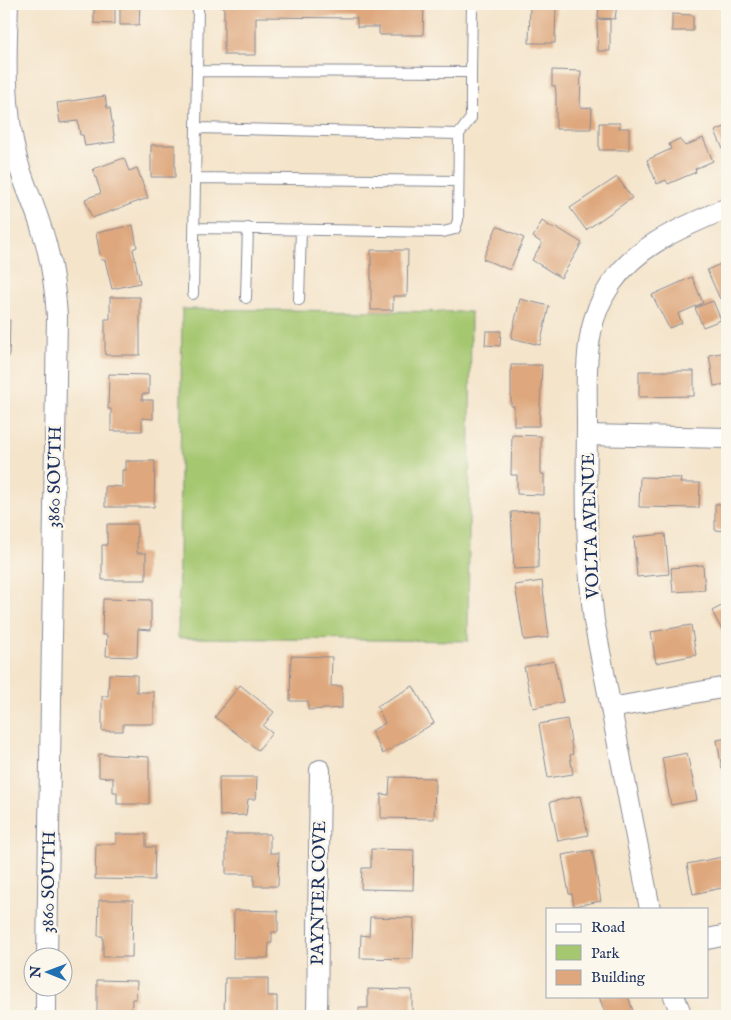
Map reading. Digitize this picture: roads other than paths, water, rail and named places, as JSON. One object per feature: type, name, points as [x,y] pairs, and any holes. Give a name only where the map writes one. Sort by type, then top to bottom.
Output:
[{"type":"street","name":"3860 SOUTH","points":[[8,4],[5,100],[17,160],[41,228],[50,262],[57,316],[47,948]]},
{"type":"street","name":"VOLTA AVENUE","points":[[650,908],[590,588],[586,521],[588,361],[591,331],[599,305],[608,289],[631,261],[651,245],[674,232],[727,208]]},
{"type":"street","points":[[587,435],[727,438]]},
{"type":"street","points":[[611,708],[727,687]]},
{"type":"street","name":"PAYNTER COVE","points":[[316,1016],[320,770]]},
{"type":"street","points":[[708,939],[727,935]]},
{"type":"street","points":[[46,998],[46,1016]]},
{"type":"street","points":[[675,998],[682,1016]]},
{"type":"lane","points":[[193,294],[198,4]]},
{"type":"lane","points":[[194,228],[449,232],[455,229],[458,220],[459,134],[471,118],[472,4]]},
{"type":"lane","points":[[197,71],[471,72]]},
{"type":"lane","points":[[196,128],[459,134]]},
{"type":"lane","points":[[195,178],[458,181]]},
{"type":"lane","points":[[246,298],[248,228]]},
{"type":"lane","points":[[299,300],[301,229]]}]
